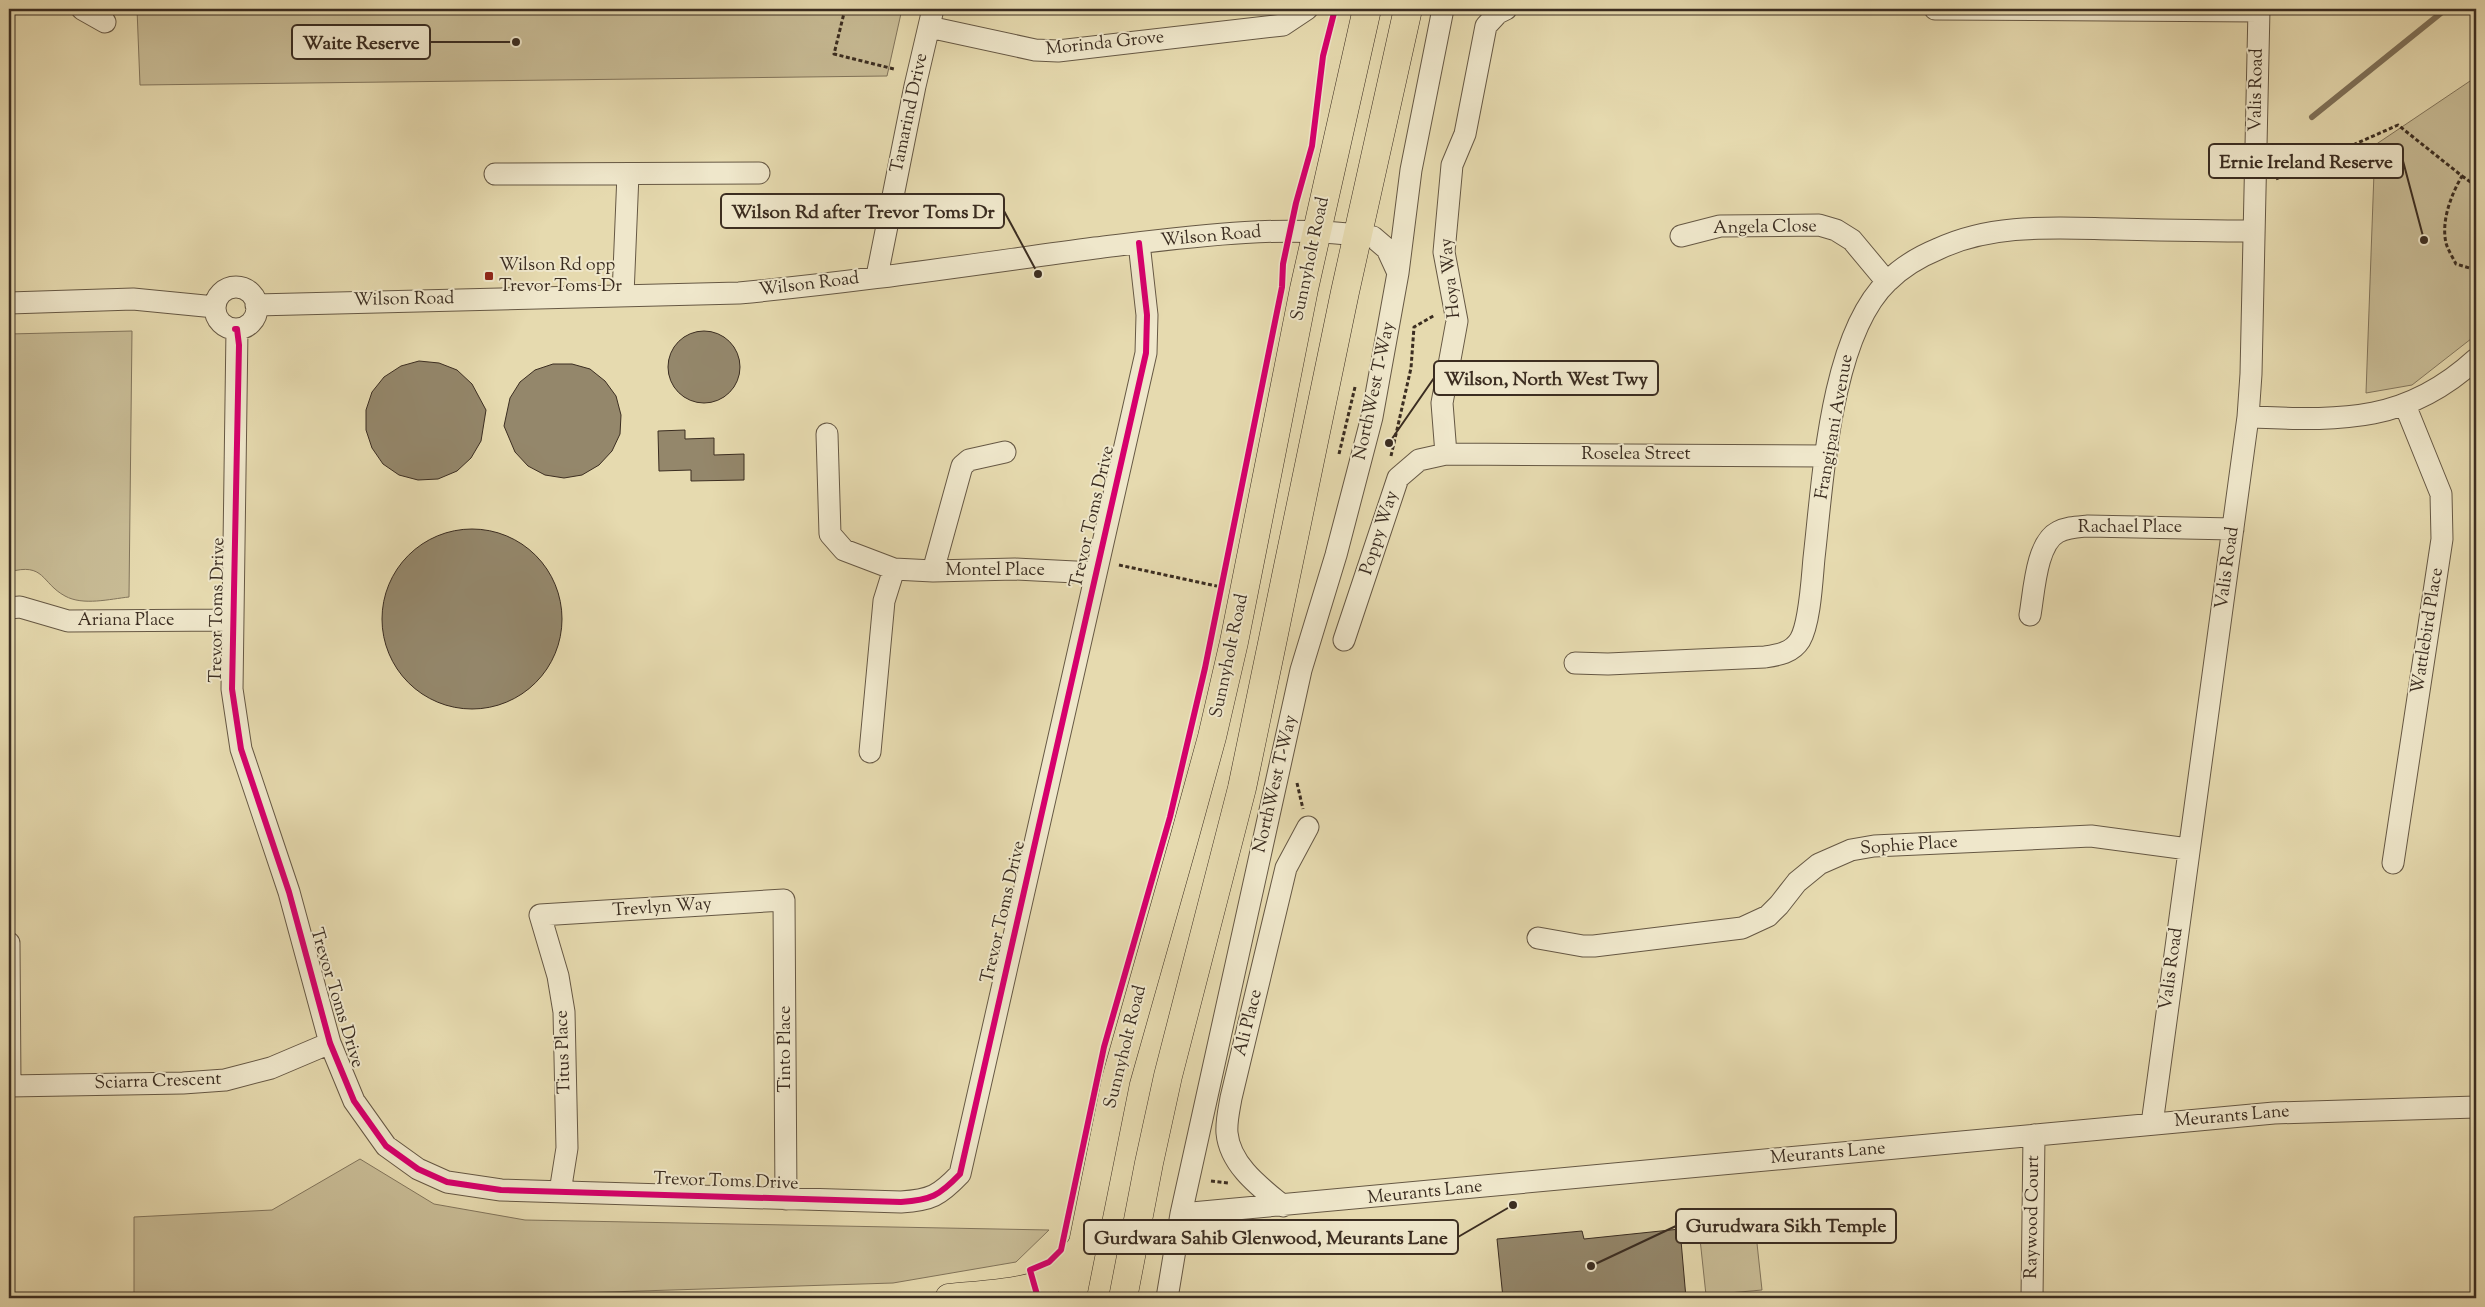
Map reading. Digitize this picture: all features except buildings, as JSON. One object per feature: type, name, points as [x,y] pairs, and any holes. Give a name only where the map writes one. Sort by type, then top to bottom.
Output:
[{"type":"main road","name":"Sunnyholt Road","points":[[1072,1298],[1116,1079],[1184,839],[1232,652],[1316,233],[1367,9]]},
{"type":"main road","points":[[1124,1298],[1149,1163],[1168,1076],[1242,788],[1358,235],[1408,9]]},
{"type":"main road","points":[[949,1298],[1027,1288],[1053,1279],[1066,1268],[1082,1246]]},
{"type":"street","points":[[82,9],[105,22]]},
{"type":"street","name":"Morinda Grove","points":[[931,18],[1035,50],[1058,52],[1283,25],[1307,9]]},
{"type":"street","name":"NorthWest T-Way","points":[[1167,1298],[1181,1214],[1301,670],[1336,555],[1372,417],[1398,273],[1411,170],[1444,9]]},
{"type":"street","name":"Hoya Way","points":[[1446,454],[1442,402],[1457,321],[1444,252],[1452,165],[1465,134],[1486,26],[1498,13],[1506,9]]},
{"type":"street","points":[[1935,9],[2259,10]]},
{"type":"street","name":"Valis Road","points":[[2152,1124],[2248,417],[2259,10]]},
{"type":"street","name":"Tamarind Drive","points":[[878,276],[915,86],[931,18]]},
{"type":"street","points":[[495,174],[759,173]]},
{"type":"street","points":[[623,295],[628,174]]},
{"type":"street","name":"Angela Close","points":[[1681,236],[1720,226],[1819,225],[1836,230],[1852,240],[1887,282]]},
{"type":"street","name":"Frangipani Avenue","points":[[1575,663],[1608,664],[1765,657],[1786,653],[1800,640],[1808,612],[1826,456],[1843,366],[1854,331],[1887,282],[1916,261],[1938,248],[1973,236],[2008,230],[2045,228],[2254,231]]},
{"type":"street","name":"Wilson Road","points":[[256,305],[739,293],[805,287],[1139,243],[1256,232],[1358,235]]},
{"type":"street","points":[[1358,235],[1373,237],[1382,243],[1398,273]]},
{"type":"street","name":"Trevor Toms Drive","points":[[238,329],[232,689],[241,749],[289,892],[330,1043],[354,1101],[386,1146],[418,1169],[447,1182],[501,1190],[901,1202],[925,1200],[945,1190],[960,1174],[1146,353],[1147,315],[1139,243]]},
{"type":"street","points":[[237,288],[251,294],[256,305],[252,320],[246,326],[238,329],[231,328],[220,322],[215,307],[222,293],[237,288]]},
{"type":"street","points":[[9,303],[134,299],[215,307]]},
{"type":"street","points":[[2248,417],[2320,420],[2364,416],[2405,405],[2441,387],[2476,359]]},
{"type":"street","name":"Wattlebird Place","points":[[2393,863],[2442,539],[2440,494],[2405,405]]},
{"type":"street","name":"Montel Place","points":[[827,434],[830,534],[844,550],[894,569],[1097,567]]},
{"type":"street","points":[[933,570],[962,466],[969,460],[1005,452]]},
{"type":"street","name":"Roselea Street","points":[[1446,454],[1826,456]]},
{"type":"street","name":"Poppy Way","points":[[1344,640],[1398,478],[1419,460],[1446,454]]},
{"type":"street","name":"Rachael Place","points":[[2030,616],[2039,562],[2045,544],[2056,533],[2070,527],[2088,526],[2233,529]]},
{"type":"street","points":[[870,752],[884,601],[894,569]]},
{"type":"street","name":"Ariana Place","points":[[14,608],[68,621],[233,620]]},
{"type":"street","name":"Ali Place","points":[[1283,1206],[1255,1184],[1240,1164],[1229,1143],[1227,1123],[1231,1098],[1286,868],[1308,826]]},
{"type":"street","name":"Sophie Place","points":[[1538,938],[1573,945],[1594,946],[1742,928],[1768,916],[1780,905],[1798,882],[1819,864],[1851,850],[1874,846],[2091,836],[2188,849]]},
{"type":"street","name":"Tinto Place","points":[[784,900],[786,1199]]},
{"type":"street","name":"Trevlyn Way","points":[[540,915],[784,900]]},
{"type":"street","name":"Titus Place","points":[[540,915],[558,976],[564,1012],[566,1148],[560,1192]]},
{"type":"street","points":[[9,943],[10,1086]]},
{"type":"street","name":"Sciarra Crescent","points":[[10,1086],[183,1084],[225,1080],[271,1068],[330,1043]]},
{"type":"street","name":"Meurants Lane","points":[[1181,1214],[2152,1124],[2333,1110],[2476,1106]]},
{"type":"street","name":"Raywood Court","points":[[2032,1298],[2034,1135]]},
{"type":"path","points":[[845,9],[834,54],[894,69]]},
{"type":"path","points":[[2255,189],[2398,125],[2476,186]]},
{"type":"path","points":[[2462,176],[2454,190],[2446,215],[2446,242],[2456,264],[2476,270]]},
{"type":"path","points":[[1339,455],[1356,379]]},
{"type":"path","points":[[1097,567],[1221,586]]},
{"type":"path","points":[[1220,596],[1223,578]]},
{"type":"path","points":[[1211,1181],[1231,1184]]},
{"type":"shaded area","points":[[137,9],[902,9],[887,76],[140,85]]},
{"type":"shaded area","points":[[2476,77],[2476,335],[2412,385],[2366,393],[2375,145]]},
{"type":"shaded area","points":[[132,331],[129,597],[80,601],[57,591],[36,572],[21,570],[9,572],[9,334]]},
{"type":"shaded area","points":[[360,1159],[434,1204],[525,1220],[1049,1230],[1016,1262],[893,1283],[419,1298],[134,1298],[134,1217],[272,1210]]},
{"type":"shaded area","points":[[1756,1234],[1762,1290],[1706,1295],[1700,1239]]},
{"type":"waterway","points":[[2312,117],[2446,9]]},
{"type":"cycle path","points":[[1038,1298],[1030,1270],[1049,1262],[1061,1250],[1104,1047],[1170,817],[1205,668],[1282,287],[1283,264],[1296,203],[1312,146],[1323,56],[1335,9]]},
{"type":"cycle path","points":[[235,329],[237,329],[239,345],[232,689],[241,749],[289,892],[330,1043],[354,1101],[386,1146],[418,1169],[447,1182],[501,1190],[901,1202],[934,1196],[960,1174],[1146,353],[1147,315],[1139,243]]},
{"type":"place","name":"Waite Reserve","points":[[516,42]]},
{"type":"place","name":"Ernie Ireland Reserve","points":[[2424,240]]},
{"type":"place","name":"Wilson Rd after Trevor Toms Dr","points":[[1038,274]]},
{"type":"place","name":"Wilson Rd opp Trevor Toms Dr","points":[[489,276]]},
{"type":"place","name":"Wilson, North West Twy","points":[[1389,443]]},
{"type":"place","name":"Gurdwara Sahib Glenwood, Meurants Lane","points":[[1513,1205]]},
{"type":"place","name":"Gurudwara Sikh Temple","points":[[1591,1266]]}]
